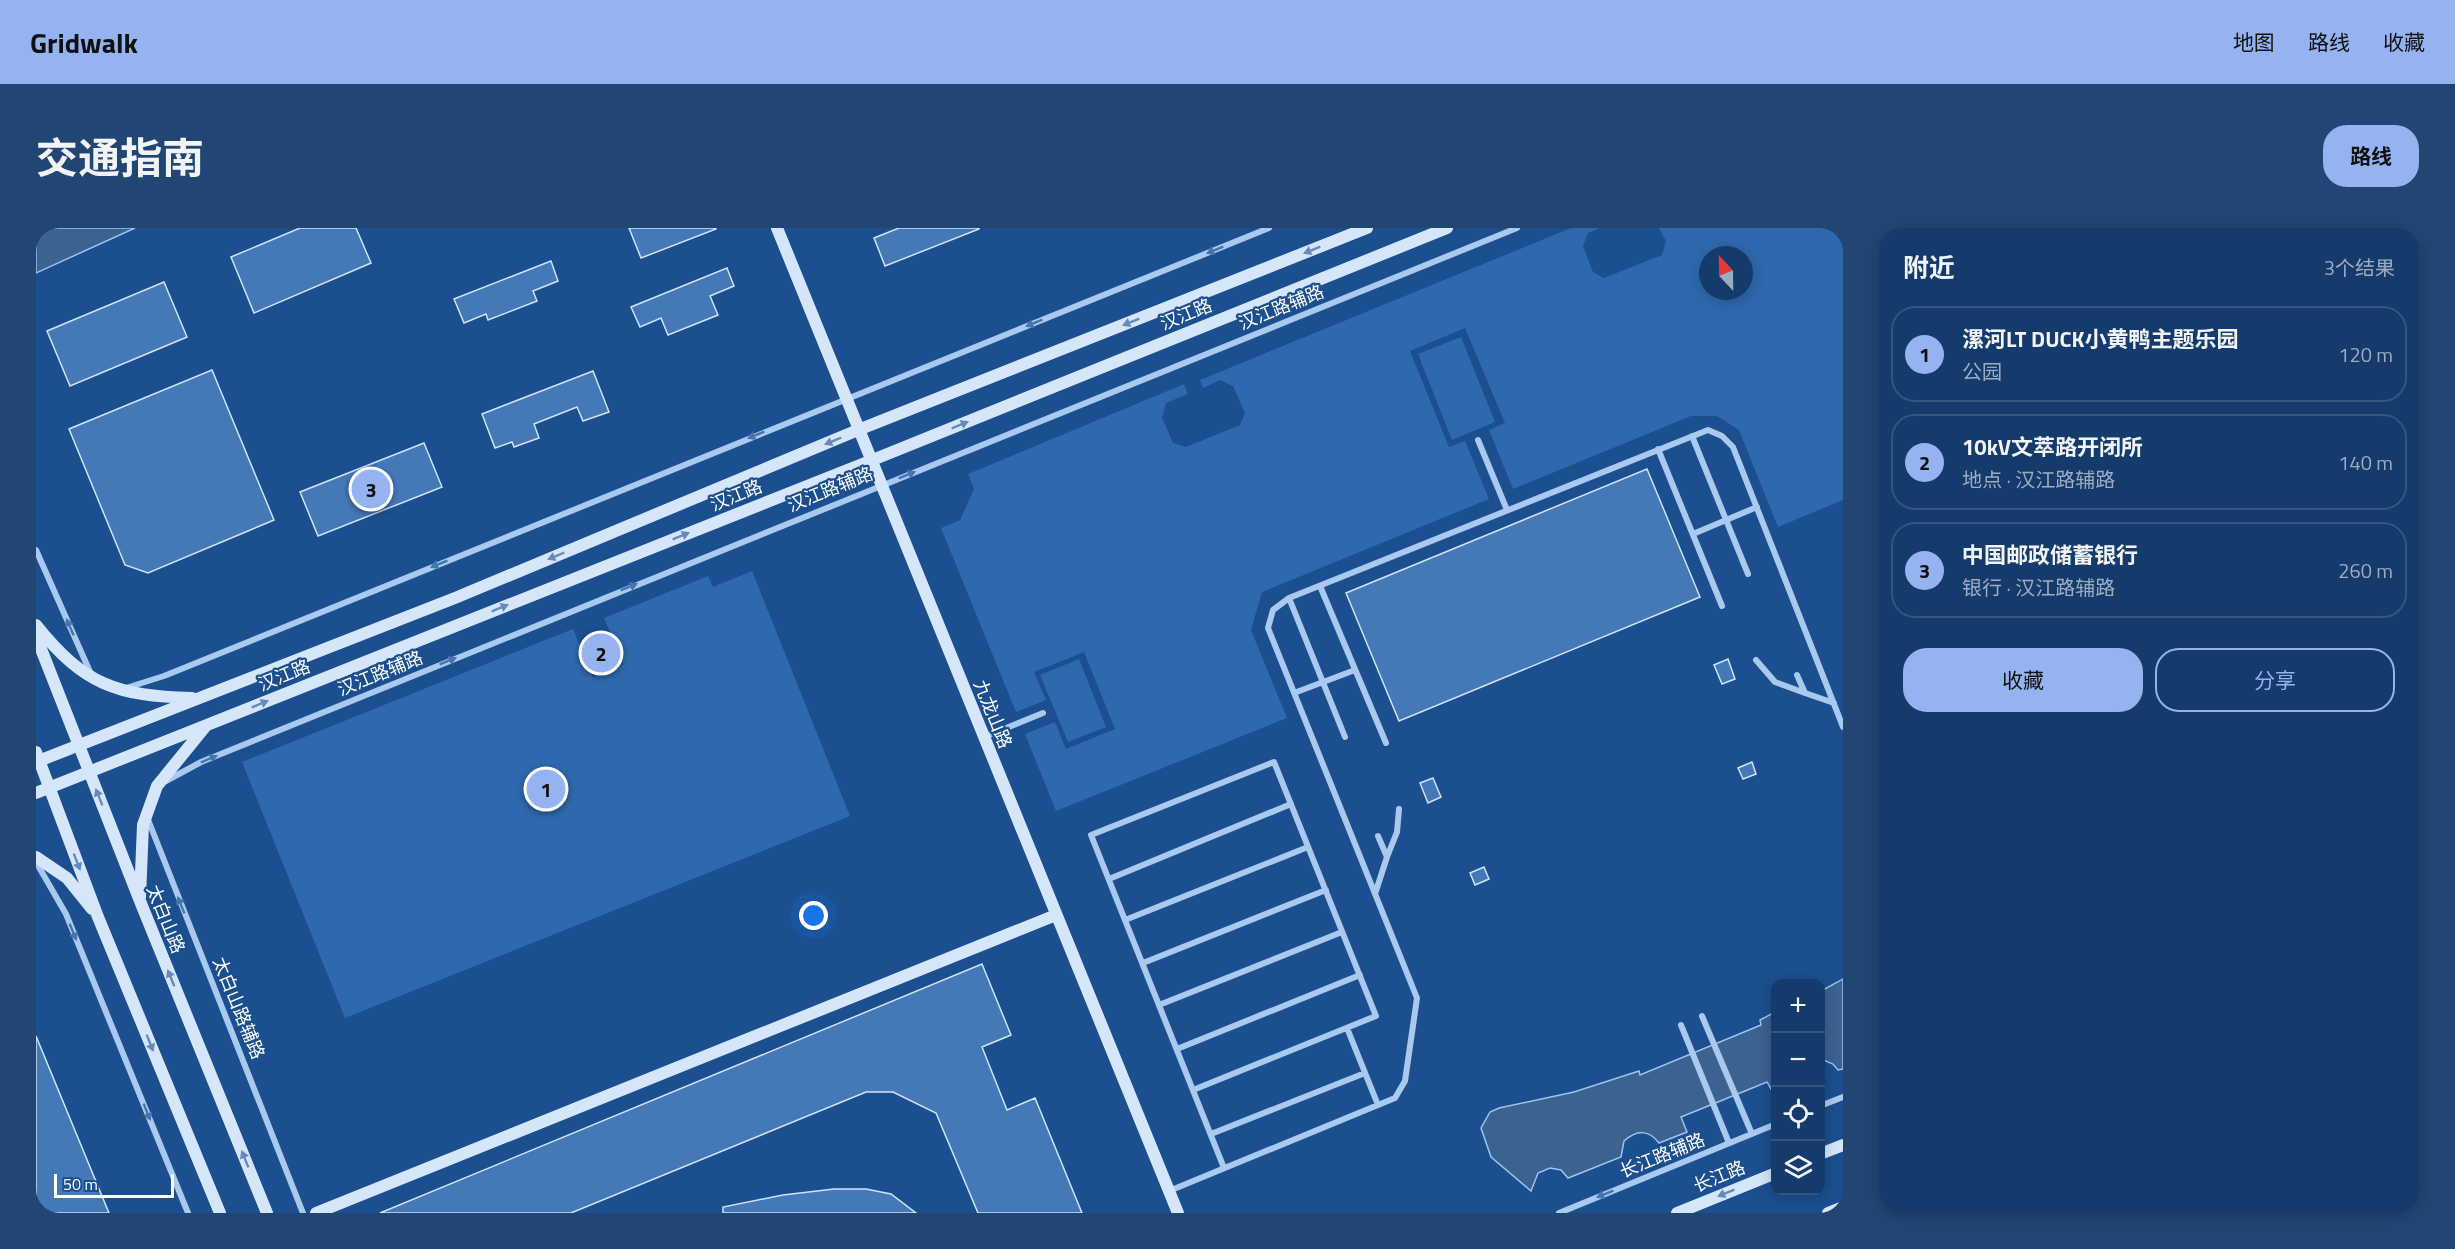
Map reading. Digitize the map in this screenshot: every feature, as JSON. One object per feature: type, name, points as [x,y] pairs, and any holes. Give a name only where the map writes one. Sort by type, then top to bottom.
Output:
[{"type":"street","name":"九龙山路","points":[[777,228],[1178,1213]]},
{"type":"street","points":[[118,690],[164,676],[1269,228]]},
{"type":"street","name":"汉江路","points":[[37,759],[199,699],[456,598],[858,430],[1367,228]]},
{"type":"street","name":"汉江路","points":[[36,793],[870,461],[1447,228]]},
{"type":"street","name":"汉江路辅路","points":[[158,786],[201,762],[1517,228]]},
{"type":"street","points":[[1169,1191],[1395,1098],[1404,1081],[1417,998],[1268,628],[1273,610],[1289,598],[1708,430],[1722,436],[1733,447],[1843,727]]},
{"type":"street","points":[[1692,436],[1748,574]]},
{"type":"street","points":[[1478,440],[1507,510]]},
{"type":"street","points":[[1658,449],[1722,606]]},
{"type":"street","points":[[1693,534],[1756,507]]},
{"type":"street","points":[[36,550],[94,680]]},
{"type":"street","points":[[1320,586],[1386,743]]},
{"type":"street","points":[[1289,598],[1345,737]]},
{"type":"street","points":[[36,625],[55,648],[94,680],[118,690],[155,697],[199,699]]},
{"type":"street","name":"太白山路","points":[[36,636],[140,901],[267,1213]]},
{"type":"street","points":[[1756,660],[1775,682],[1834,704]]},
{"type":"street","points":[[1294,693],[1355,670]]},
{"type":"street","points":[[1797,675],[1804,693]]},
{"type":"street","points":[[983,737],[1043,713]]},
{"type":"street","points":[[140,901],[143,825],[146,815],[158,786],[207,725]]},
{"type":"street","points":[[37,759],[98,917],[220,1213]]},
{"type":"street","points":[[1193,1090],[1376,1016],[1274,762],[1091,835],[1224,1168]]},
{"type":"street","points":[[1109,879],[1291,804]]},
{"type":"street","points":[[1375,894],[1397,832],[1399,809]]},
{"type":"street","name":"太白山路辅路","points":[[146,815],[303,1213]]},
{"type":"street","points":[[1378,836],[1387,857]]},
{"type":"street","points":[[1125,920],[1308,847]]},
{"type":"street","points":[[36,857],[67,878],[98,917]]},
{"type":"street","points":[[36,862],[66,914],[188,1213]]},
{"type":"street","points":[[1143,963],[1326,890]]},
{"type":"street","points":[[316,1213],[1056,915]]},
{"type":"street","points":[[1159,1005],[1342,932]]},
{"type":"street","points":[[1177,1049],[1360,975]]},
{"type":"street","points":[[1702,1016],[1752,1134]]},
{"type":"street","points":[[1681,1025],[1729,1143]]},
{"type":"street","points":[[1347,1028],[1378,1105]]},
{"type":"street","points":[[1211,1134],[1365,1072]]},
{"type":"street","points":[[1825,1104],[1843,1097]]},
{"type":"street","name":"长江路辅路","points":[[1559,1213],[1771,1126]]},
{"type":"street","points":[[1825,1152],[1843,1145]]},
{"type":"street","name":"长江路","points":[[1677,1213],[1771,1175]]},
{"type":"street","points":[[1828,1213],[1843,1207]]},
{"type":"shaded area","points":[[36,228],[135,228],[36,273]]},
{"type":"shaded area","points":[[1571,228],[1600,228],[1588,233],[1583,246],[1593,272],[1604,278],[1662,255],[1666,241],[1659,228],[1843,228],[1843,500],[1778,527],[1739,430],[1717,416],[1691,416],[1513,489],[1489,430],[1505,423],[1465,328],[1410,351],[1449,447],[1465,441],[1489,499],[1262,592],[1251,630],[1287,718],[1056,811],[1025,734],[1055,722],[1066,749],[1115,729],[1084,652],[1034,672],[1046,700],[1016,712],[941,528],[960,520],[974,489],[968,474],[1184,384],[1188,394],[1166,403],[1162,418],[1173,443],[1186,447],[1240,425],[1245,413],[1233,386],[1220,380],[1203,388],[1200,380]]},
{"type":"shaded area","points":[[1461,337],[1495,422],[1452,440],[1418,354]]},
{"type":"shaded area","points":[[752,571],[850,816],[345,1018],[242,762],[573,629],[593,677],[623,664],[604,618],[708,576],[713,587]]},
{"type":"shaded area","points":[[1079,659],[1106,727],[1068,742],[1040,675]]},
{"type":"shaded area","points":[[1843,979],[1843,1069],[1838,1070],[1833,1064],[1825,1061],[1825,989]]},
{"type":"shaded area","points":[[1771,1014],[1771,1089],[1767,1082],[1681,1117],[1687,1132],[1659,1143],[1647,1133],[1638,1133],[1624,1141],[1621,1157],[1568,1178],[1561,1170],[1550,1168],[1538,1173],[1531,1191],[1491,1157],[1481,1128],[1490,1112],[1499,1108],[1574,1092],[1639,1071],[1640,1075],[1761,1025],[1760,1020]]},
{"type":"building","points":[[300,228],[356,228],[371,263],[254,313],[231,257]]},
{"type":"building","points":[[629,228],[716,228],[716,229],[641,258]]},
{"type":"building","points":[[899,228],[979,229],[885,266],[874,238]]},
{"type":"building","points":[[551,261],[558,281],[533,291],[537,301],[488,320],[486,314],[464,323],[454,299]]},
{"type":"building","points":[[727,268],[734,286],[710,296],[718,315],[668,335],[661,318],[640,327],[631,307]]},
{"type":"building","points":[[164,282],[187,337],[70,386],[47,331]]},
{"type":"building","points":[[212,370],[274,520],[148,573],[125,565],[69,429]]},
{"type":"building","points":[[593,371],[609,412],[583,421],[577,407],[534,424],[539,438],[514,447],[512,442],[495,448],[482,414]]},
{"type":"building","points":[[424,443],[442,487],[318,536],[300,492]]},
{"type":"building","points":[[1647,469],[1700,597],[1399,721],[1346,593]]},
{"type":"building","points":[[605,634],[618,664],[597,673],[585,642]]},
{"type":"building","points":[[1728,659],[1735,679],[1722,684],[1714,665]]},
{"type":"building","points":[[1752,762],[1756,774],[1743,779],[1738,768]]},
{"type":"building","points":[[1433,778],[1441,797],[1428,803],[1420,783]]},
{"type":"building","points":[[1484,867],[1489,879],[1475,885],[1470,873]]},
{"type":"building","points":[[982,964],[1011,1035],[982,1047],[1007,1110],[1035,1098],[1082,1213],[978,1213],[936,1113],[893,1092],[866,1092],[571,1213],[380,1213]]},
{"type":"building","points":[[36,1036],[109,1213],[36,1213]]},
{"type":"building","points":[[834,1189],[866,1189],[891,1194],[916,1213],[723,1213],[723,1207],[783,1195]]},
{"type":"place","name":"中国邮政储蓄银行","points":[[371,489]]},
{"type":"place","name":"10kV文萃路开闭所","points":[[601,653]]},
{"type":"place","name":"漯河LT DUCK小黄鸭主题乐园","points":[[546,789]]}]
